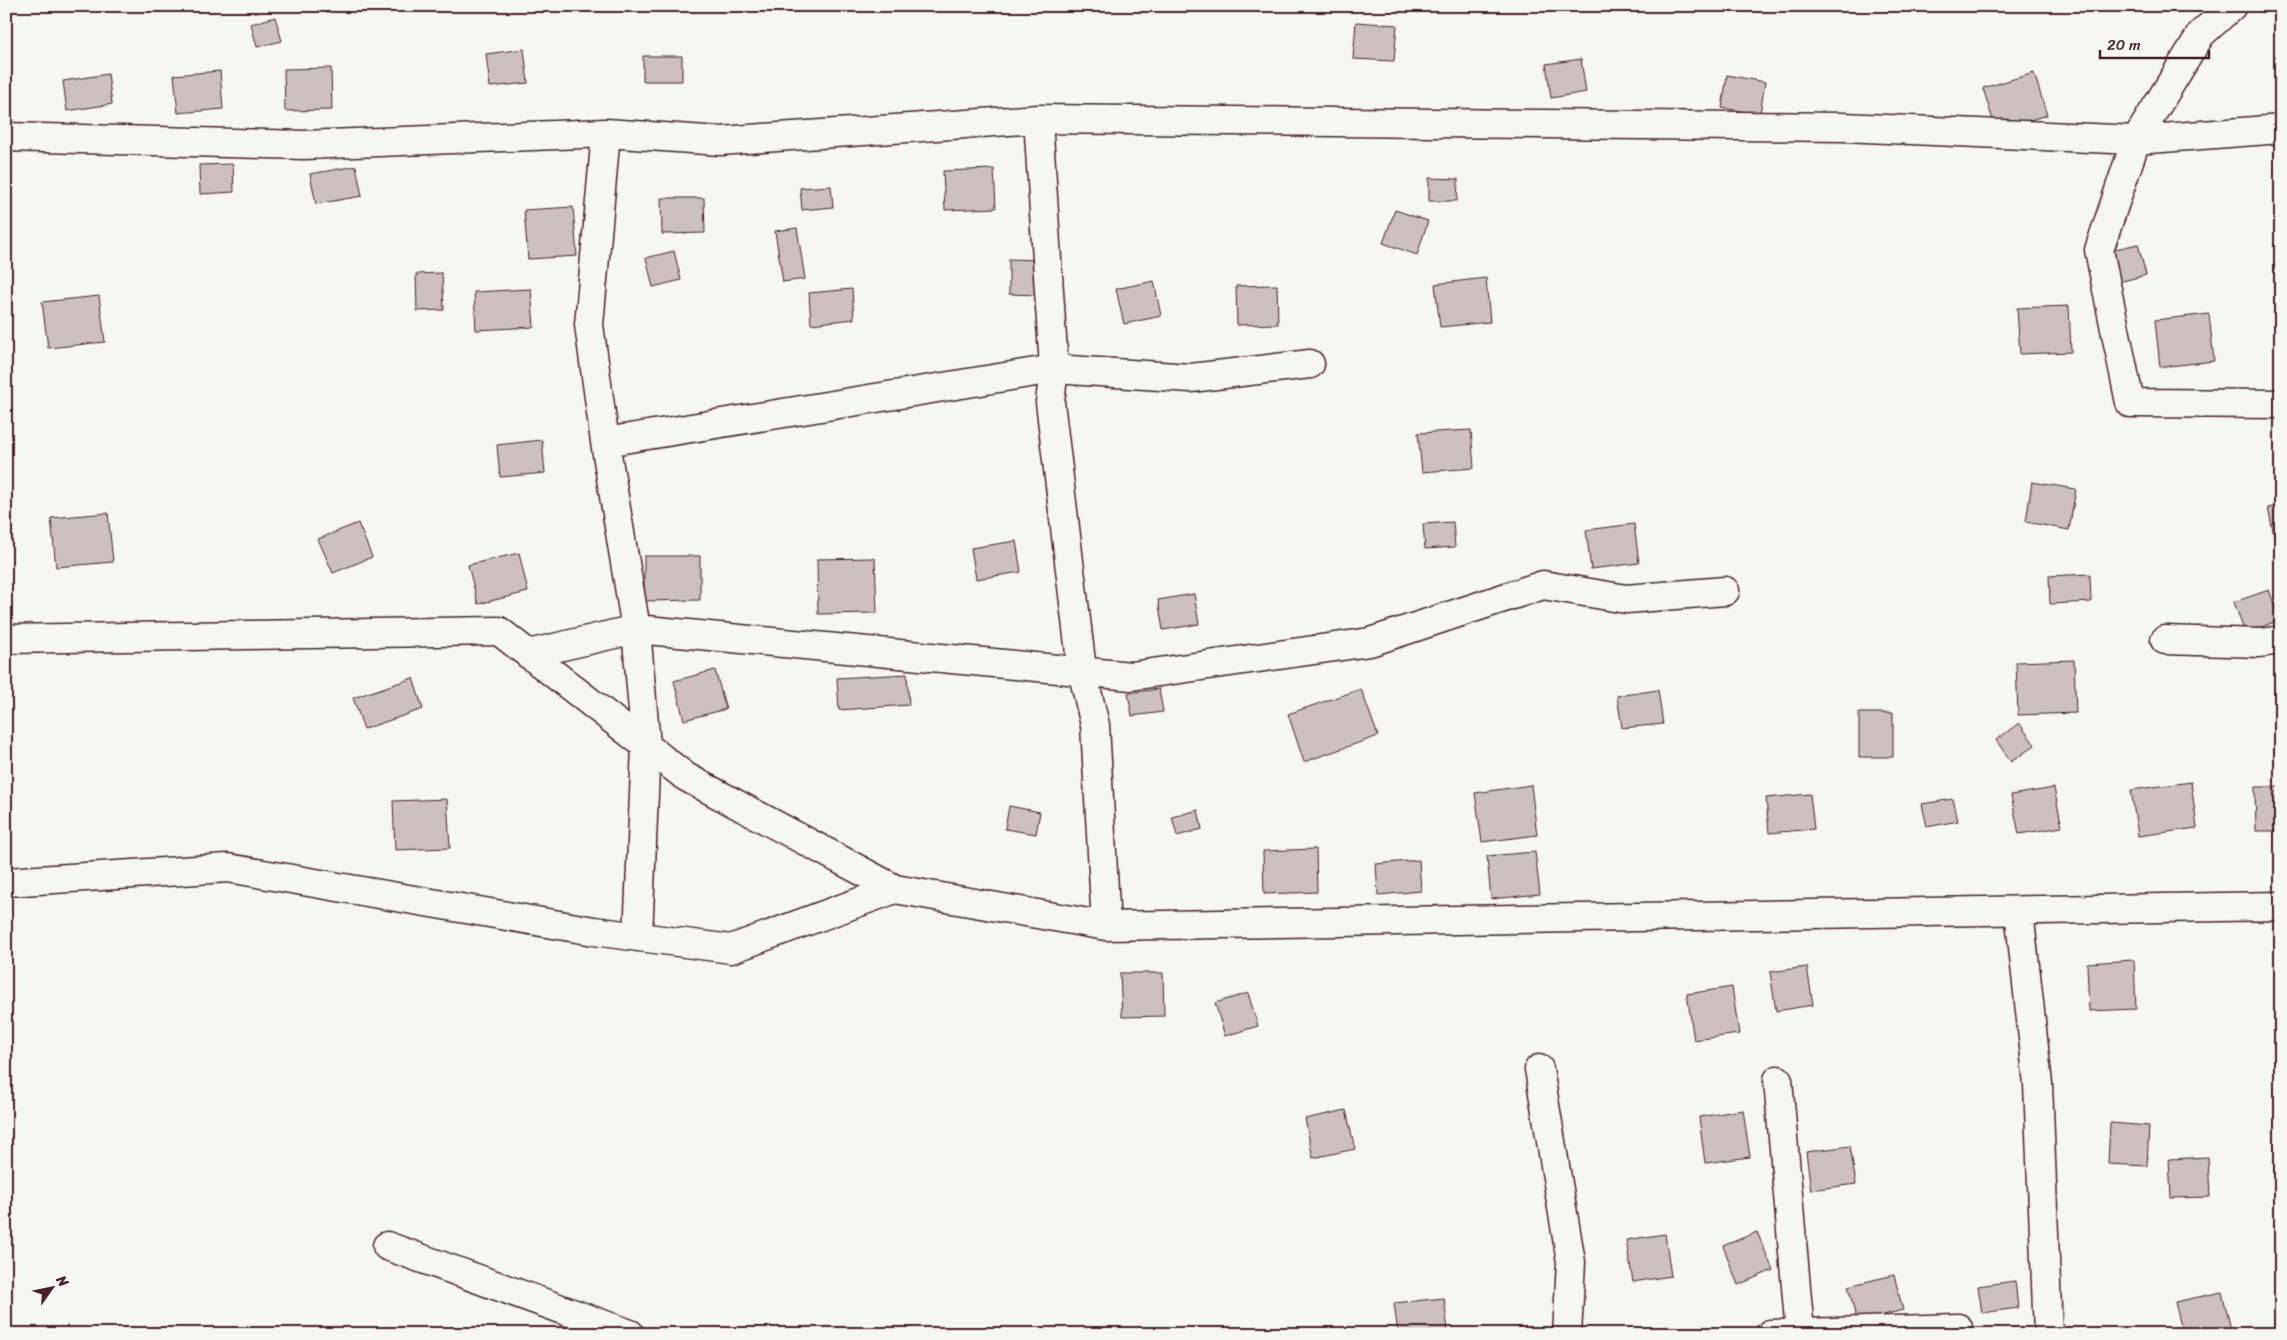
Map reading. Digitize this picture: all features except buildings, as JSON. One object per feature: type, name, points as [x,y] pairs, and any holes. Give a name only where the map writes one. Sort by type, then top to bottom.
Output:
[{"type":"street","points":[[2232,6],[2201,34],[2136,140],[2099,250],[2130,403],[2281,404]]},
{"type":"street","points":[[1038,119],[1054,369],[1050,402],[1082,670],[1095,725],[1106,926]]},
{"type":"street","points":[[6,137],[304,145],[606,133],[720,142],[1038,119],[1843,127],[2136,140],[2281,129]]},
{"type":"street","points":[[606,133],[589,325],[605,442],[636,629],[646,746],[638,937]]},
{"type":"street","points":[[605,442],[1054,369],[1191,378],[1310,364]]},
{"type":"street","points":[[528,654],[636,629],[1131,676],[1370,642],[1543,586],[1626,599],[1725,591]]},
{"type":"street","points":[[6,639],[499,631],[686,777],[896,889],[1106,926],[2281,906]]},
{"type":"street","points":[[2165,640],[2260,643],[2281,640]]},
{"type":"street","points":[[6,882],[228,868],[638,937],[731,949],[896,889]]},
{"type":"street","points":[[2019,911],[2038,1084],[2048,1334]]},
{"type":"street","points":[[1539,1070],[1571,1262],[1567,1334]]},
{"type":"street","points":[[1778,1080],[1800,1333]]},
{"type":"street","points":[[387,1246],[630,1334]]},
{"type":"street","points":[[1770,1334],[1958,1328]]}]
